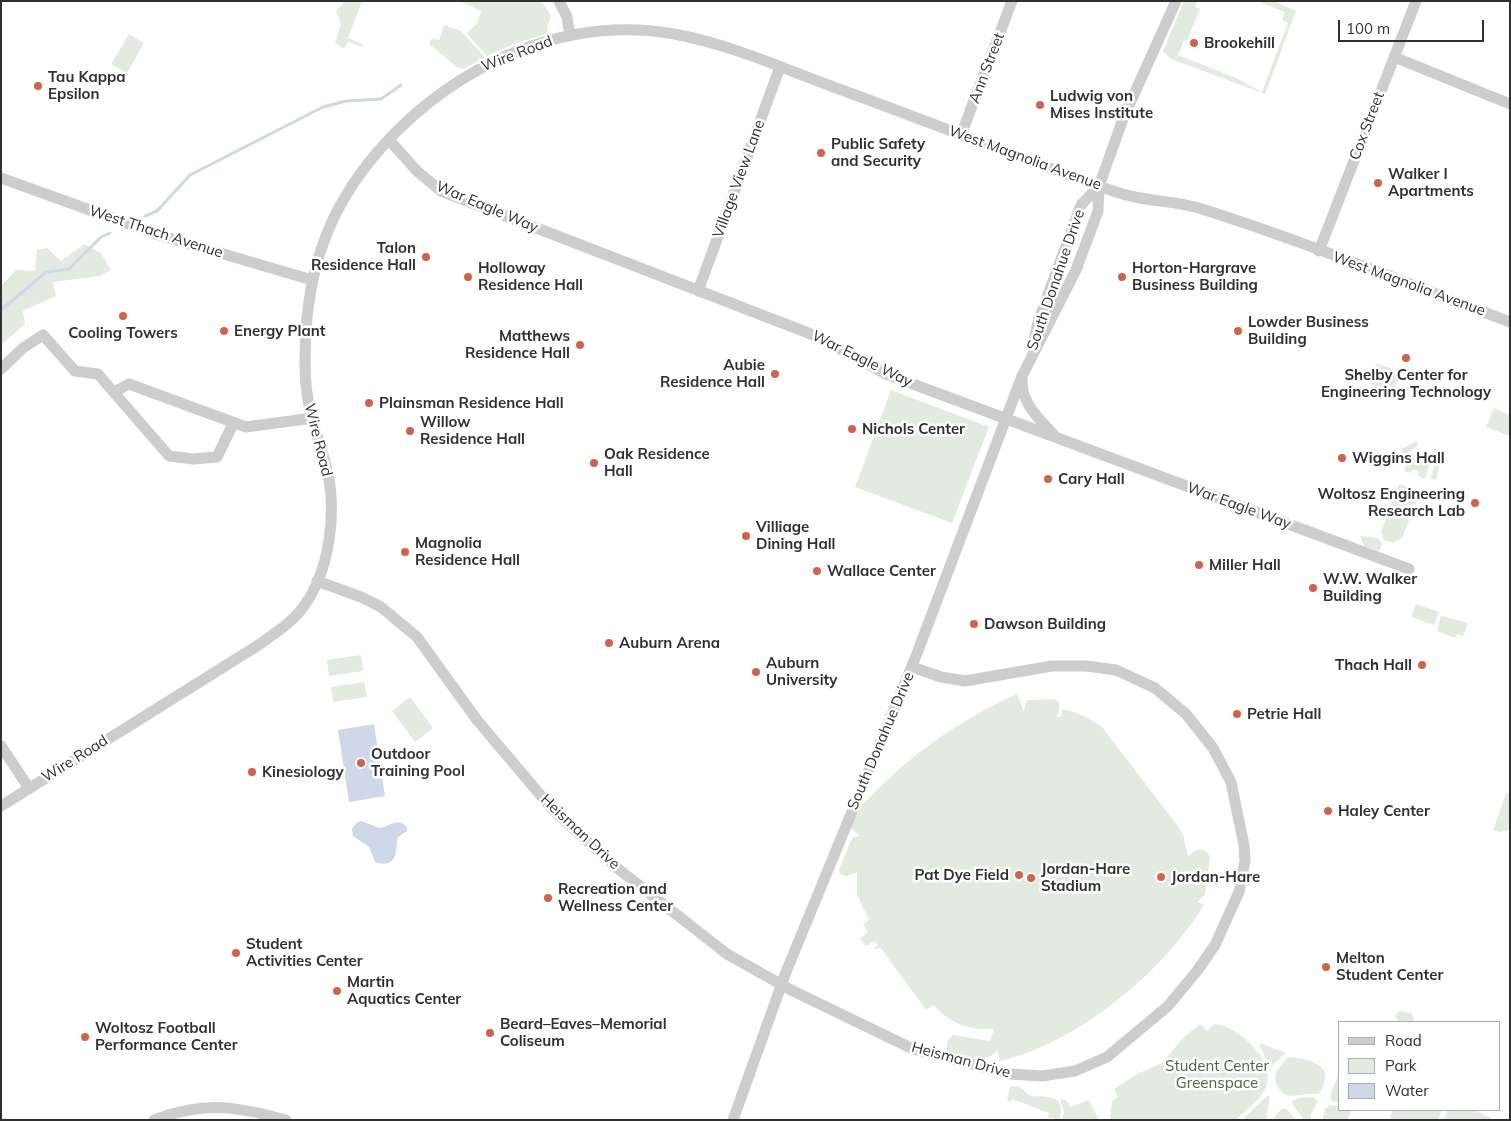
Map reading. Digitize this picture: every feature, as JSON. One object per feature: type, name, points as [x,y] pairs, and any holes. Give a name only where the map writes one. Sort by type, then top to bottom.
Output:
[{"type":"street","points":[[559,1],[567,17],[570,36]]},
{"type":"street","name":"Ann Street","points":[[961,134],[1012,1]]},
{"type":"street","points":[[1099,186],[1126,111],[1176,1]]},
{"type":"street","name":"Cox Street","points":[[1319,251],[1416,1]]},
{"type":"street","name":"West Magnolia Avenue","points":[[570,36],[626,31],[665,33],[703,41],[1099,186],[1146,201],[1196,207],[1510,322]]},
{"type":"street","name":"Wire Road","points":[[1,806],[278,631],[302,609],[318,581],[328,541],[331,508],[328,474],[307,398],[304,364],[308,304],[312,280],[337,208],[355,179],[389,140],[433,100],[481,66],[519,50],[570,36]]},
{"type":"street","points":[[1394,57],[1510,104]]},
{"type":"street","name":"Village View Lane","points":[[698,291],[780,68]]},
{"type":"street","name":"War Eagle Way","points":[[389,140],[418,172],[442,191],[816,336],[886,374],[1410,569]]},
{"type":"street","name":"West Thach Avenue","points":[[1,178],[159,236],[312,280]]},
{"type":"street","name":"South Donahue Drive","points":[[733,1120],[782,985],[912,667],[1028,361],[1038,322],[1081,205],[1099,186]]},
{"type":"street","name":"South Donahue Drive","points":[[1028,361],[1055,314],[1076,270],[1098,211],[1099,186]]},
{"type":"street","points":[[1,369],[23,348],[43,335],[75,371],[98,374],[169,456],[193,459],[217,458],[233,424]]},
{"type":"street","points":[[1022,376],[1023,395],[1028,406],[1057,438]]},
{"type":"street","points":[[114,392],[129,384],[246,428],[313,418]]},
{"type":"street","name":"Heisman Drive","points":[[318,581],[361,597],[391,614],[417,637],[477,720],[520,773],[559,815],[617,868],[712,942],[782,985],[913,1049],[1010,1074],[1042,1076],[1075,1071],[1107,1057],[1168,1006],[1198,971],[1215,945],[1232,910],[1239,892],[1245,861],[1244,845],[1231,782],[1213,748],[1186,714],[1155,688],[1116,670],[1086,666],[1052,666],[965,681],[941,677],[912,667]]},
{"type":"street","points":[[1,746],[29,788]]},
{"type":"street","points":[[154,1120],[181,1110],[215,1106],[250,1110],[286,1120]]},
{"type":"green space","points":[[345,1],[362,1],[348,38],[363,44],[362,47],[348,42],[344,49],[335,43],[341,24],[336,11]]},
{"type":"green space","points":[[459,1],[542,1],[551,16],[547,27],[548,33],[514,44],[487,56],[466,33],[477,24],[481,11]]},
{"type":"green space","points":[[1184,1],[1197,1],[1195,7],[1200,9],[1187,41],[1184,40],[1178,55],[1236,78],[1262,92],[1288,23],[1282,20],[1285,12],[1257,1],[1273,1],[1296,11],[1265,94],[1171,59],[1163,51]]},
{"type":"green space","points":[[444,25],[461,31],[485,57],[465,69],[458,68],[429,44],[432,38],[439,40]]},
{"type":"green space","points":[[129,34],[144,43],[127,73],[111,64]]},
{"type":"green space","points":[[84,244],[101,253],[111,270],[100,276],[53,282],[56,296],[23,311],[25,324],[1,345],[1,286],[16,270],[35,271],[37,250],[47,248],[61,261]]},
{"type":"green space","points":[[1376,363],[1401,372],[1393,392],[1369,383]]},
{"type":"green space","points":[[891,390],[989,427],[952,523],[855,487]]},
{"type":"green space","points":[[1494,408],[1510,415],[1510,436],[1486,427]]},
{"type":"green space","points":[[1417,441],[1417,446],[1405,455],[1400,466],[1395,465],[1403,448]]},
{"type":"green space","points":[[1435,448],[1441,460],[1436,480],[1430,478],[1436,463],[1432,452]]},
{"type":"green space","points":[[1420,452],[1427,455],[1430,461],[1425,479],[1418,476],[1417,470],[1412,470],[1411,473],[1404,471],[1412,456]]},
{"type":"green space","points":[[1399,484],[1420,492],[1402,538],[1393,543],[1384,540],[1381,531]]},
{"type":"green space","points":[[1360,536],[1378,538],[1382,544],[1379,551],[1364,546]]},
{"type":"green space","points":[[1416,604],[1439,612],[1434,625],[1411,617]]},
{"type":"green space","points":[[1441,616],[1468,623],[1463,636],[1457,634],[1455,638],[1437,631]]},
{"type":"green space","points":[[361,655],[363,671],[329,676],[327,660]]},
{"type":"green space","points":[[364,682],[367,697],[333,702],[331,687]]},
{"type":"green space","name":"Jordan-Hare Stadium","points":[[1017,694],[1024,712],[1025,704],[1028,700],[1055,699],[1059,702],[1059,712],[1056,717],[1061,717],[1062,709],[1083,716],[1102,727],[1183,834],[1188,856],[1198,849],[1206,851],[1210,856],[1205,895],[1197,902],[1204,905],[1165,956],[1142,979],[1116,1002],[1088,1022],[1059,1039],[1029,1052],[1000,1061],[997,1050],[993,1055],[983,1058],[969,1058],[950,1054],[946,1049],[948,1039],[953,1035],[990,1041],[994,1029],[976,1029],[960,1024],[946,1017],[933,1005],[926,1010],[880,947],[876,950],[874,948],[878,945],[875,941],[866,946],[860,938],[868,932],[863,924],[869,920],[857,895],[857,872],[847,876],[840,874],[839,869],[852,838],[860,836],[845,824],[883,784],[924,749],[945,734],[991,706]]},
{"type":"green space","points":[[410,697],[433,728],[415,742],[392,711]]},
{"type":"green space","points":[[1506,793],[1510,793],[1510,830],[1500,832],[1493,830]]},
{"type":"green space","points":[[1400,1011],[1411,1013],[1414,1018],[1413,1021],[1398,1021],[1395,1015]]},
{"type":"green space","name":"Student Center Greenspace","points":[[1200,1024],[1207,1031],[1214,1024],[1224,1026],[1244,1038],[1254,1047],[1266,1068],[1268,1079],[1265,1089],[1256,1101],[1236,1120],[1110,1120],[1112,1101],[1118,1097],[1114,1089],[1137,1074],[1162,1063],[1183,1038]]},
{"type":"green space","points":[[1259,1044],[1262,1044],[1286,1053],[1270,1067]]},
{"type":"green space","points":[[1289,1057],[1309,1060],[1320,1066],[1324,1071],[1324,1083],[1318,1094],[1289,1096],[1280,1090],[1276,1081],[1277,1072]]},
{"type":"green space","points":[[1338,1076],[1338,1102],[1332,1101],[1330,1095]]},
{"type":"green space","points":[[1010,1086],[1020,1087],[1030,1096],[1049,1097],[1058,1101],[1061,1105],[1059,1120],[1048,1117],[1049,1113],[1012,1099],[1010,1102],[1007,1100]]},
{"type":"green space","points":[[1267,1096],[1270,1096],[1266,1120],[1242,1120]]},
{"type":"green space","points":[[1313,1097],[1318,1101],[1310,1116],[1312,1120],[1304,1120],[1291,1102],[1298,1098]]},
{"type":"green space","points":[[1060,1099],[1066,1100],[1071,1107],[1089,1100],[1099,1120],[1062,1120],[1064,1112]]},
{"type":"green space","points":[[1331,1105],[1338,1106],[1338,1111],[1351,1111],[1348,1120],[1322,1120],[1325,1109]]},
{"type":"green space","points":[[1282,1108],[1288,1110],[1296,1120],[1272,1120]]},
{"type":"green space","points":[[1393,1111],[1442,1111],[1438,1120],[1394,1120],[1390,1118]]},
{"type":"green space","points":[[1447,1111],[1476,1111],[1491,1118],[1491,1120],[1444,1120]]},
{"type":"water","name":"Outdoor Training Pool","points":[[374,724],[385,796],[349,802],[338,730]]},
{"type":"water","points":[[361,821],[380,828],[397,822],[407,827],[407,831],[398,837],[396,852],[392,861],[383,864],[375,862],[369,847],[353,836],[352,829],[356,823]]},
{"type":"waterway","points":[[145,216],[157,211],[190,175],[323,107],[346,101],[381,99],[401,85]]},
{"type":"waterway","points":[[1,310],[46,272],[69,269],[101,237],[110,233]]},
{"type":"place","name":"Brookehill","points":[[1194,43]]},
{"type":"place","name":"Tau Kappa Epsilon","points":[[38,86]]},
{"type":"place","name":"Ludwig von Mises Institute","points":[[1040,105]]},
{"type":"place","name":"Public Safety and Security","points":[[821,153]]},
{"type":"place","name":"Walker I Apartments","points":[[1378,183]]},
{"type":"place","name":"Talon Residence Hall","points":[[426,257]]},
{"type":"place","name":"Holloway Residence Hall","points":[[468,277]]},
{"type":"place","name":"Horton-Hargrave Business Building","points":[[1122,277]]},
{"type":"place","name":"Cooling Towers","points":[[123,316]]},
{"type":"place","name":"Energy Plant","points":[[224,331]]},
{"type":"place","name":"Lowder Business Building","points":[[1238,331]]},
{"type":"place","name":"Matthews Residence Hall","points":[[580,345]]},
{"type":"place","name":"Shelby Center for Engineering Technology","points":[[1406,358]]},
{"type":"place","name":"Aubie Residence Hall","points":[[775,374]]},
{"type":"place","name":"Plainsman Residence Hall","points":[[369,403]]},
{"type":"place","name":"Nichols Center","points":[[852,429]]},
{"type":"place","name":"Willow Residence Hall","points":[[410,431]]},
{"type":"place","name":"Wiggins Hall","points":[[1342,458]]},
{"type":"place","name":"Oak Residence Hall","points":[[594,463]]},
{"type":"place","name":"Cary Hall","points":[[1048,479]]},
{"type":"place","name":"Woltosz Engineering Research Lab","points":[[1475,503]]},
{"type":"place","name":"Villiage Dining Hall","points":[[746,536]]},
{"type":"place","name":"Magnolia Residence Hall","points":[[405,552]]},
{"type":"place","name":"Miller Hall","points":[[1199,565]]},
{"type":"place","name":"Wallace Center","points":[[817,571]]},
{"type":"place","name":"W.W. Walker Building","points":[[1313,588]]},
{"type":"place","name":"Dawson Building","points":[[974,624]]},
{"type":"place","name":"Auburn Arena","points":[[609,643]]},
{"type":"place","name":"Thach Hall","points":[[1422,665]]},
{"type":"place","name":"Auburn University","points":[[756,672]]},
{"type":"place","name":"Petrie Hall","points":[[1237,714]]},
{"type":"place","name":"Outdoor Training Pool","points":[[361,763]]},
{"type":"place","name":"Kinesiology","points":[[252,772]]},
{"type":"place","name":"Haley Center","points":[[1328,811]]},
{"type":"place","name":"Pat Dye Field","points":[[1019,875]]},
{"type":"place","name":"Jordan-Hare","points":[[1161,877]]},
{"type":"place","name":"Jordan-Hare Stadium","points":[[1031,878]]},
{"type":"place","name":"Recreation and Wellness Center","points":[[548,898]]},
{"type":"place","name":"Student Activities Center","points":[[236,953]]},
{"type":"place","name":"Melton Student Center","points":[[1326,967]]},
{"type":"place","name":"Martin Aquatics Center","points":[[337,991]]},
{"type":"place","name":"Beard–Eaves–Memorial Coliseum","points":[[490,1033]]},
{"type":"place","name":"Woltosz Football Performance Center","points":[[85,1037]]}]
